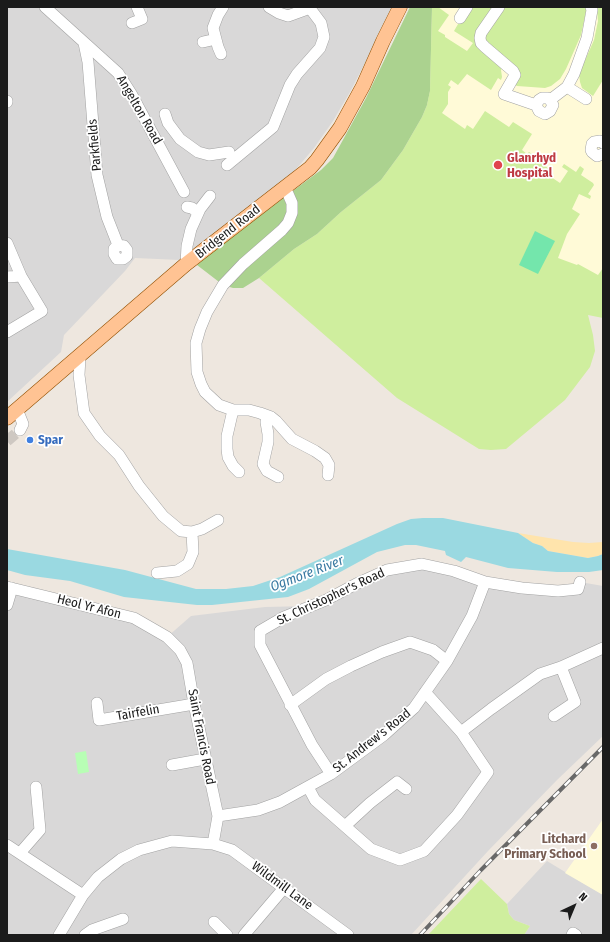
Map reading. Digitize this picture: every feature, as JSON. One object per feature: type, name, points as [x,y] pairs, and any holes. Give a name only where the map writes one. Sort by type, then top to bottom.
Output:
[{"type":"main road","name":"Bridgend Road","points":[[12,414],[80,357],[186,264],[310,168],[340,128],[363,86],[400,7]]},
{"type":"street","name":"Angelton Road","points":[[45,7],[118,73],[132,95],[184,192]]},
{"type":"street","points":[[137,7],[140,23]]},
{"type":"street","points":[[221,54],[213,28],[223,7]]},
{"type":"street","points":[[165,114],[168,123],[180,139],[198,152],[209,155],[229,156],[273,128],[290,85],[297,74],[320,48],[324,37],[320,23],[310,8],[288,16],[269,7]]},
{"type":"street","points":[[460,18],[467,7]]},
{"type":"street","points":[[499,7],[481,33],[481,42],[485,48],[513,71],[515,75],[504,94],[536,105],[542,98],[545,97],[550,100],[567,86],[574,74],[587,38],[592,10],[591,7]]},
{"type":"street","points":[[203,42],[216,39]]},
{"type":"street","name":"Parkfields","points":[[84,43],[88,62],[97,175],[107,217],[118,245]]},
{"type":"street","points":[[567,86],[586,99]]},
{"type":"street","points":[[603,143],[600,141],[594,142],[591,150],[597,156],[603,154]]},
{"type":"street","points":[[285,187],[292,203],[292,213],[288,223],[243,264],[223,285],[208,312],[196,343],[197,372],[205,392],[219,405],[231,409],[249,410],[267,416],[276,421],[292,439],[325,458],[329,465],[328,475]]},
{"type":"street","points":[[186,264],[189,238],[198,213],[210,196]]},
{"type":"street","points":[[187,207],[192,208],[198,213]]},
{"type":"street","points":[[7,243],[21,276],[42,311],[7,332]]},
{"type":"street","points":[[7,277],[21,276]]},
{"type":"street","points":[[80,357],[79,375],[84,413],[100,436],[119,454],[139,486],[163,516],[181,531],[192,532],[202,529],[218,520]]},
{"type":"street","points":[[231,409],[227,436],[227,449],[231,462],[239,472]]},
{"type":"street","points":[[12,414],[23,424],[20,430]]},
{"type":"street","points":[[267,416],[266,422],[268,442],[263,464],[267,471],[278,477]]},
{"type":"street","points":[[157,574],[177,572],[188,564],[193,552],[192,532]]},
{"type":"street","name":"St. Christopher's Road","points":[[331,774],[312,746],[260,645],[260,631],[284,617],[326,600],[387,570],[422,564],[454,571],[485,582],[522,588],[558,591],[578,589],[580,582]]},
{"type":"street","name":"St. Andrew's Road","points":[[218,816],[258,810],[280,802],[331,774],[384,735],[414,708],[447,661],[472,616],[485,582]]},
{"type":"street","points":[[7,605],[10,587]]},
{"type":"street","name":"Heol Yr Afon","points":[[10,587],[134,618],[167,637]]},
{"type":"street","name":"Saint Francis Road","points":[[167,637],[180,650],[187,662],[205,759],[218,816],[213,844]]},
{"type":"street","points":[[290,705],[326,679],[382,652],[410,642],[433,650],[447,661]]},
{"type":"street","points":[[461,732],[540,674],[603,648]]},
{"type":"street","points":[[554,716],[575,702],[560,667]]},
{"type":"street","points":[[308,787],[315,800],[327,812],[371,849],[400,860],[424,851],[457,815],[488,772],[461,732],[425,692]]},
{"type":"street","name":"Tairfelin","points":[[97,703],[99,720],[194,704]]},
{"type":"street","points":[[172,765],[205,759]]},
{"type":"street","points":[[345,826],[397,782],[406,789]]},
{"type":"street","points":[[20,853],[40,830],[36,787]]},
{"type":"street","name":"Wildmill Lane","points":[[59,935],[83,895],[98,877],[121,859],[139,850],[172,840],[213,844],[232,850],[346,935]]},
{"type":"street","points":[[7,845],[83,895]]},
{"type":"street","points":[[244,935],[284,888]]},
{"type":"street","points":[[84,935],[92,930],[123,919]]},
{"type":"street","points":[[214,922],[227,935]]},
{"type":"street","points":[[572,935],[573,933],[576,935]]},
{"type":"shaded area","points":[[7,7],[394,7],[350,92],[333,121],[314,148],[286,181],[180,260],[135,258],[125,271],[64,335],[61,352],[7,402]]},
{"type":"shaded area","name":"Glanrhyd Hospital","points":[[432,7],[603,7],[603,318],[427,105]]},
{"type":"shaded area","points":[[422,564],[558,591],[580,582],[603,586],[603,736],[557,780],[488,851],[411,935],[7,935],[7,587],[134,618],[167,637],[191,616],[265,607],[310,606],[356,584]]},
{"type":"shaded area","name":"Litchard Primary School","points":[[603,819],[603,895],[565,873]]},
{"type":"shaded area","points":[[547,861],[603,895],[603,935],[524,935],[530,926],[514,920],[509,914],[507,904]]},
{"type":"green space","points":[[410,7],[432,7],[430,91],[427,105],[422,117],[403,150],[381,180],[341,212],[317,234],[294,249],[259,278],[243,288],[233,288],[223,285],[197,265],[215,249],[321,170],[333,158],[366,98]]},
{"type":"green space","points":[[432,7],[438,7],[449,15],[438,31],[467,51],[473,43],[454,31],[468,7],[495,7],[475,37],[503,67],[501,70],[501,80],[498,78],[491,90],[467,74],[458,85],[451,80],[448,85],[451,87],[448,92],[448,104],[442,113],[465,129],[467,125],[473,129],[485,111],[509,127],[513,122],[532,134],[522,150],[527,154],[529,152],[543,161],[542,164],[551,170],[548,175],[560,183],[568,171],[562,167],[564,164],[576,172],[580,166],[584,169],[581,175],[594,185],[588,194],[591,196],[590,199],[579,194],[572,209],[580,214],[567,234],[558,258],[577,265],[578,264],[598,275],[603,268],[603,318],[588,315],[595,351],[590,367],[565,400],[506,449],[479,449],[397,398],[259,278],[294,249],[317,234],[341,212],[381,180],[403,150],[422,117],[427,105],[430,91]]},
{"type":"green space","points":[[501,7],[587,7],[581,35],[566,69],[560,79],[551,86],[545,88],[517,86],[512,83],[519,72],[518,68],[486,41],[484,36]]},
{"type":"green space","points":[[599,7],[603,7],[603,80],[593,96],[582,88],[579,74],[594,40],[598,21],[597,10]]},
{"type":"green space","points":[[535,231],[555,241],[538,274],[519,265]]},
{"type":"green space","points":[[86,751],[89,772],[78,774],[75,753]]},
{"type":"green space","points":[[481,879],[507,904],[509,914],[514,920],[530,926],[524,935],[428,935]]},
{"type":"sand","points":[[518,533],[573,542],[603,542],[603,554],[588,558],[548,551],[542,546],[533,543]]},
{"type":"water","name":"Ogmore River","points":[[443,518],[518,533],[533,543],[542,546],[548,551],[588,558],[603,554],[603,570],[589,572],[557,572],[508,568],[466,557],[461,562],[446,555],[445,551],[416,545],[405,545],[377,552],[309,589],[288,597],[212,605],[197,605],[124,597],[70,581],[25,575],[7,570],[7,549],[125,570],[196,589],[226,589],[253,586],[280,577],[397,524],[411,519]]},
{"type":"tunnel","points":[[7,441],[20,430]]},
{"type":"railway","points":[[420,935],[481,870],[603,747]]},
{"type":"place","name":"Glanrhyd Hospital","points":[[498,165]]},
{"type":"place","name":"Spar","points":[[30,440]]},
{"type":"place","name":"Litchard Primary School","points":[[594,846]]}]
